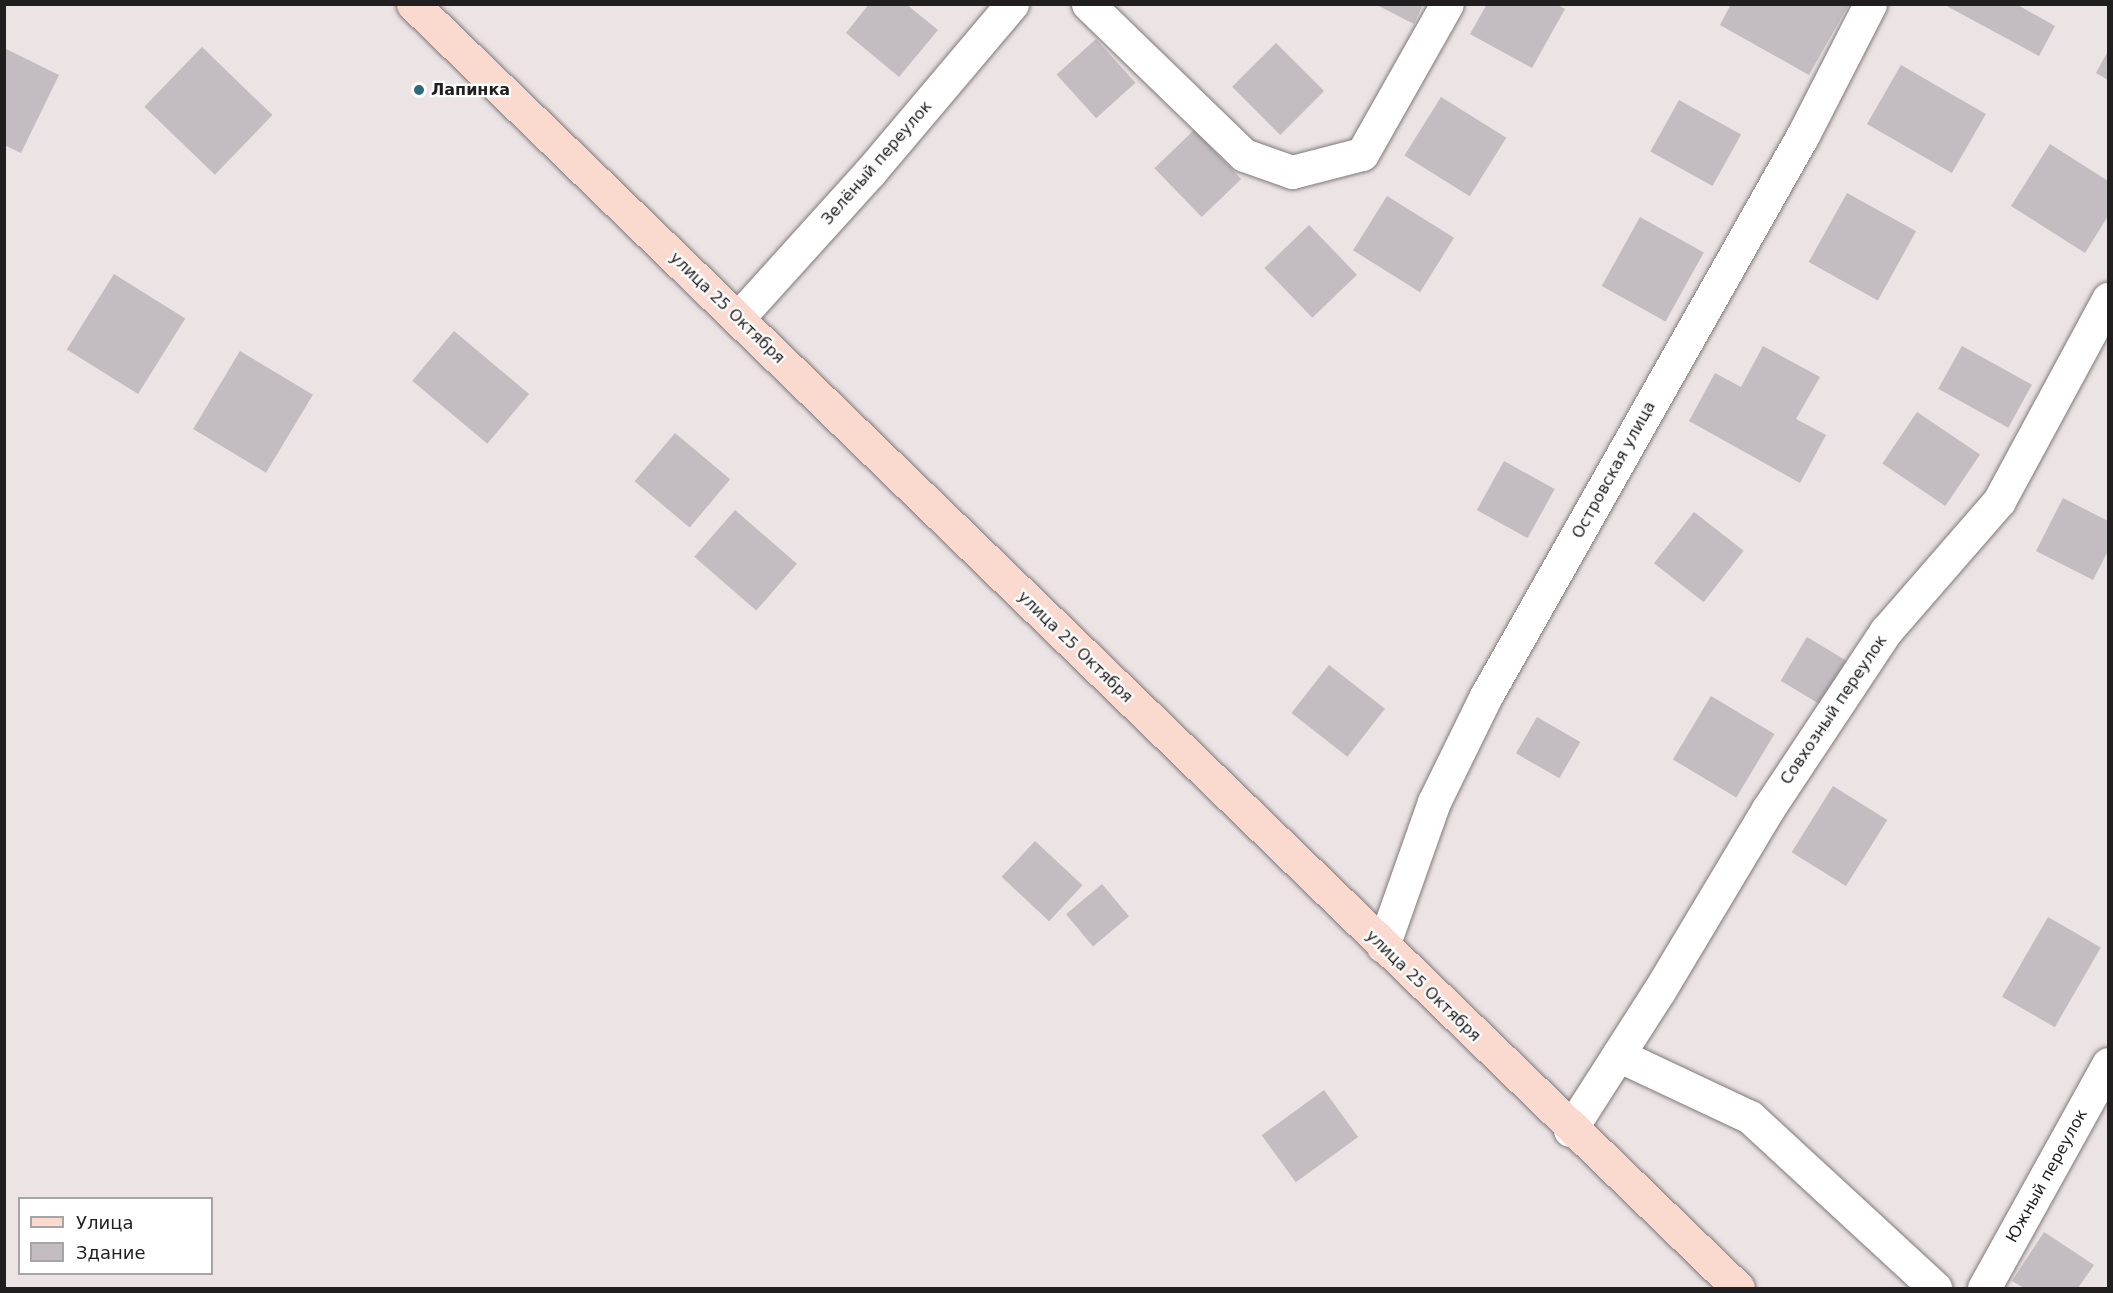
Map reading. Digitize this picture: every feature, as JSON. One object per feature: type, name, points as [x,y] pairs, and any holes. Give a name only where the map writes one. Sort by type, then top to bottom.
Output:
[{"type":"main road","name":"улица 25 Октября","points":[[413,4],[1570,1130],[1738,1288]]},
{"type":"street","name":"Зелёный переулок","points":[[738,318],[870,172],[1012,4]]},
{"type":"street","points":[[1088,4],[1245,155],[1292,172],[1362,154],[1447,4]]},
{"type":"street","name":"Островская улица","points":[[1383,946],[1434,802],[1486,696],[1803,135],[1870,4]]},
{"type":"street","name":"Совхозный переулок","points":[[1570,1130],[1768,809],[1886,631],[1999,501],[2109,299]]},
{"type":"street","points":[[1618,1055],[1750,1117],[1935,1288]]},
{"type":"street","name":"Южный переулок","points":[[1984,1288],[2109,1064]]},
{"type":"building","points":[[869,4],[906,4],[938,30],[899,77],[846,33]]},
{"type":"building","points":[[1375,4],[1423,4],[1414,24]]},
{"type":"building","points":[[1487,4],[1556,4],[1565,9],[1532,68],[1470,34]]},
{"type":"building","points":[[1731,4],[1849,4],[1809,75],[1720,25]]},
{"type":"building","points":[[1943,4],[2016,4],[2055,26],[2039,56]]},
{"type":"building","points":[[1096,39],[1135,83],[1096,118],[1057,74]]},
{"type":"building","points":[[1276,43],[1324,91],[1280,135],[1232,87]]},
{"type":"building","points":[[202,47],[272,115],[215,175],[144,107]]},
{"type":"building","points":[[4,48],[59,75],[21,153],[4,145]]},
{"type":"building","points":[[2108,51],[2108,80],[2096,73]]},
{"type":"building","points":[[1901,65],[1986,114],[1952,173],[1867,124]]},
{"type":"building","points":[[1441,97],[1506,138],[1470,196],[1404,156]]},
{"type":"building","points":[[1679,100],[1741,134],[1712,186],[1650,152]]},
{"type":"building","points":[[1194,130],[1241,179],[1202,217],[1154,168]]},
{"type":"building","points":[[2050,144],[2108,181],[2108,216],[2085,253],[2011,206]]},
{"type":"building","points":[[1847,193],[1916,231],[1878,300],[1809,262]]},
{"type":"building","points":[[1387,196],[1454,238],[1420,292],[1353,250]]},
{"type":"building","points":[[1640,217],[1704,252],[1666,321],[1602,286]]},
{"type":"building","points":[[1309,225],[1357,275],[1312,318],[1264,268]]},
{"type":"building","points":[[114,274],[185,319],[138,394],[67,349]]},
{"type":"building","points":[[454,331],[529,394],[487,444],[412,381]]},
{"type":"building","points":[[1763,346],[1820,377],[1796,419],[1826,435],[1800,483],[1689,421],[1715,373],[1741,387]]},
{"type":"building","points":[[1962,346],[2032,385],[2008,428],[1938,389]]},
{"type":"building","points":[[240,351],[313,395],[266,473],[193,429]]},
{"type":"building","points":[[1917,412],[1980,454],[1945,506],[1882,463]]},
{"type":"building","points":[[675,433],[730,479],[690,528],[635,481]]},
{"type":"building","points":[[1504,461],[1555,489],[1528,538],[1477,510]]},
{"type":"building","points":[[2063,498],[2108,521],[2108,551],[2093,580],[2036,551]]},
{"type":"building","points":[[735,510],[797,564],[756,611],[694,557]]},
{"type":"building","points":[[1694,512],[1744,551],[1704,602],[1654,563]]},
{"type":"building","points":[[1807,637],[1851,663],[1824,707],[1781,681]]},
{"type":"building","points":[[1329,665],[1385,709],[1347,757],[1291,713]]},
{"type":"building","points":[[1711,696],[1774,734],[1736,798],[1673,759]]},
{"type":"building","points":[[1537,717],[1580,742],[1559,778],[1516,753]]},
{"type":"building","points":[[1833,786],[1887,820],[1846,886],[1792,852]]},
{"type":"building","points":[[1035,841],[1083,885],[1049,921],[1002,877]]},
{"type":"building","points":[[1102,884],[1129,916],[1093,946],[1066,914]]},
{"type":"building","points":[[2048,917],[2101,947],[2055,1027],[2002,997]]},
{"type":"building","points":[[1324,1090],[1358,1137],[1296,1182],[1262,1135]]},
{"type":"building","points":[[2044,1232],[2094,1265],[2078,1288],[2024,1288],[2012,1281]]},
{"type":"place","name":"Лапинка","points":[[419,90]]}]
